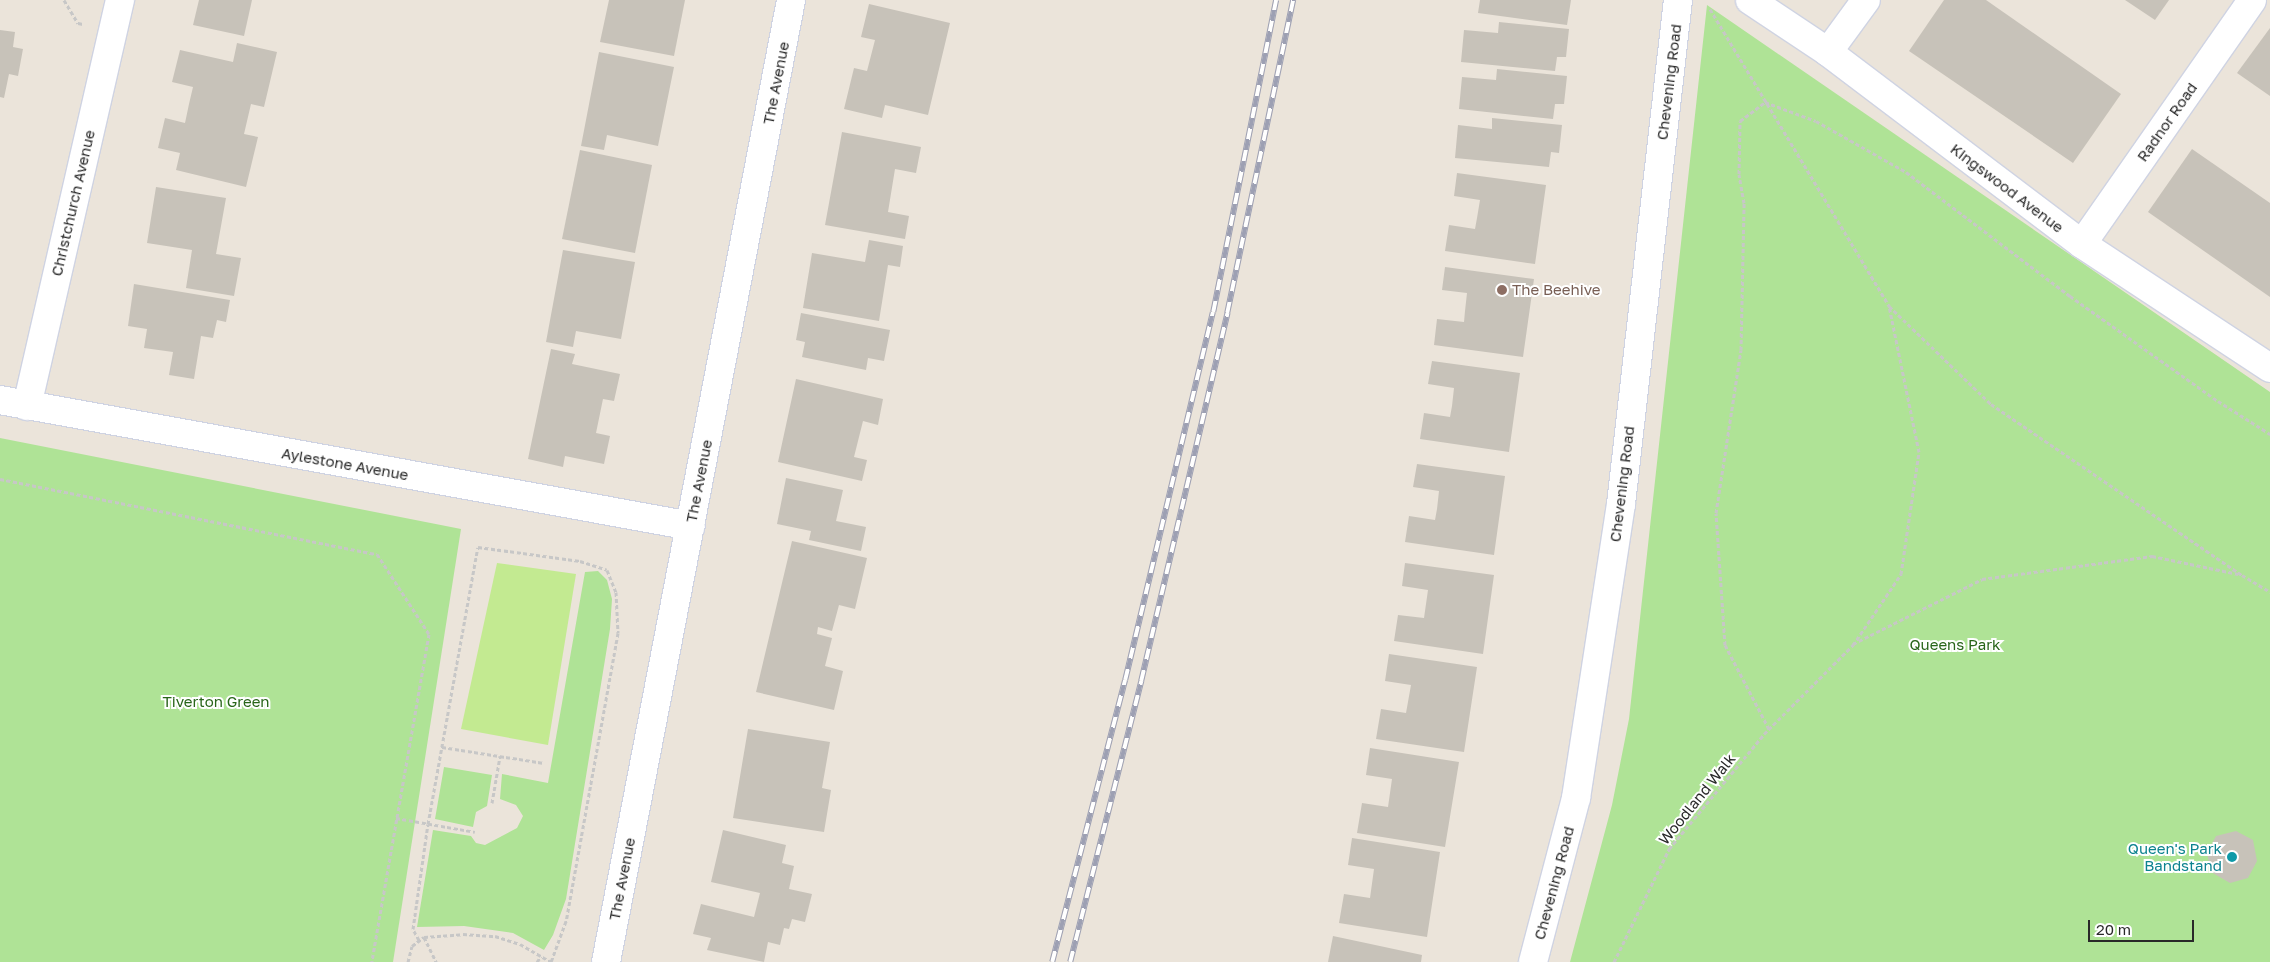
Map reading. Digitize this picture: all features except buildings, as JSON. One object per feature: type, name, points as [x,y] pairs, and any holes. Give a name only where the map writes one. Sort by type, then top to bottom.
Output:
[{"type":"street","name":"Christchurch Avenue","points":[[27,406],[120,0]]},
{"type":"street","name":"The Avenue","points":[[606,962],[792,0]]},
{"type":"street","name":"Chevening Road","points":[[1533,962],[1576,798],[1606,606],[1621,504],[1678,0]]},
{"type":"street","name":"Kingswood Avenue","points":[[1750,0],[1828,52],[2082,244],[2270,368]]},
{"type":"street","points":[[1828,52],[1866,0]]},
{"type":"street","name":"Radnor Road","points":[[2082,244],[2252,0]]},
{"type":"street","name":"Aylestone Avenue","points":[[0,400],[691,526]]},
{"type":"path","points":[[1707,5],[1889,306],[1991,404],[2242,575],[2270,592]]},
{"type":"path","points":[[1766,102],[1816,121],[1906,172],[2070,296],[2210,395],[2270,434]]},
{"type":"path","points":[[1766,102],[1740,121],[1739,174],[1744,203],[1741,350],[1716,513],[1726,645],[1769,730]]},
{"type":"path","points":[[1853,645],[1901,574],[1919,452],[1889,306]]},
{"type":"path","points":[[0,480],[377,554],[430,634],[372,962]]},
{"type":"path","points":[[408,962],[412,946],[424,937],[463,934],[495,936],[520,944],[551,962],[566,921],[618,633],[616,592],[607,570],[580,561],[478,547],[428,824],[413,929],[419,940]]},
{"type":"path","points":[[1853,645],[1982,579],[2152,556],[2242,575]]},
{"type":"path","name":"Woodland Walk","points":[[1614,962],[1669,849],[1764,734],[1853,645]]},
{"type":"path","points":[[442,747],[544,763]]},
{"type":"path","points":[[492,803],[500,756]]},
{"type":"path","points":[[396,818],[475,832]]},
{"type":"path","points":[[424,937],[436,962]]},
{"type":"path","points":[[537,962],[541,956]]},
{"type":"green space","name":"Queens Park","points":[[1707,5],[2270,392],[2270,962],[1570,962],[1612,805],[1629,719]]},
{"type":"green space","name":"Tiverton Green","points":[[0,438],[461,529],[393,962],[0,962]]},
{"type":"green space","points":[[497,563],[576,574],[548,745],[461,729]]},
{"type":"green space","points":[[598,571],[607,580],[612,599],[610,629],[566,899],[553,935],[544,950],[513,933],[464,926],[417,927],[433,830],[471,836],[476,843],[485,845],[517,828],[523,816],[516,805],[500,799],[502,774],[548,783],[585,572]]},
{"type":"green space","points":[[444,767],[492,775],[487,806],[476,812],[473,827],[435,819]]},
{"type":"railway","points":[[1052,962],[1125,680],[1213,312],[1276,0]]},
{"type":"railway","points":[[1070,962],[1141,681],[1227,313],[1293,0]]},
{"type":"place","name":"The Beehive","points":[[1502,290]]},
{"type":"place","name":"Queen's Park Bandstand","points":[[2232,857]]}]
